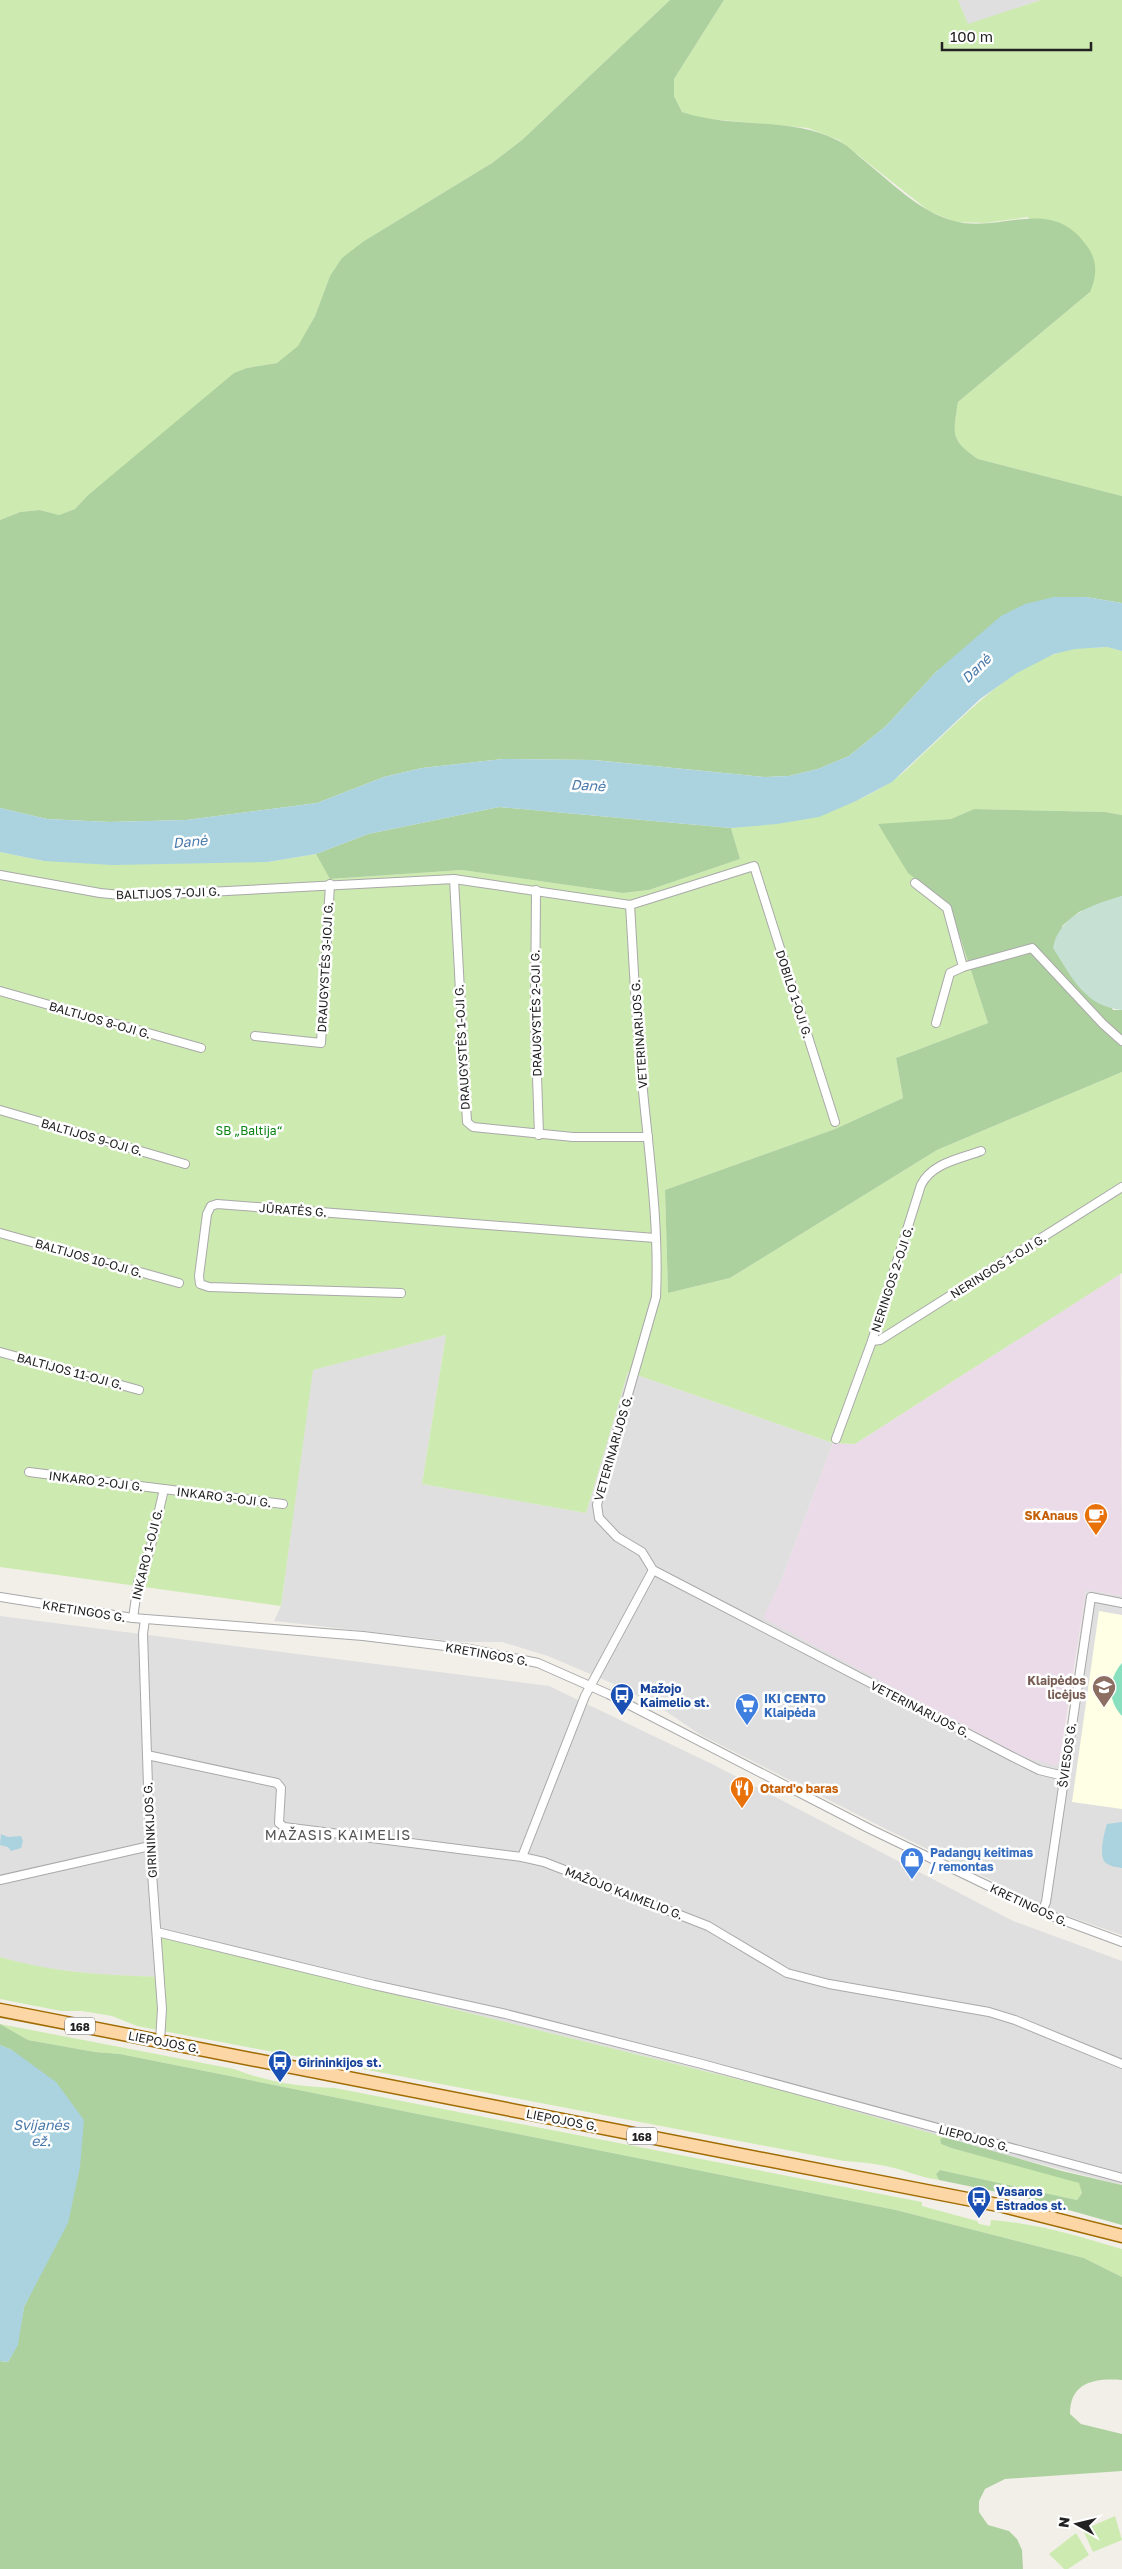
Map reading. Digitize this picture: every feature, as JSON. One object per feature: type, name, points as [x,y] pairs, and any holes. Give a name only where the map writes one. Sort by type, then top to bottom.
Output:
[{"type":"main road","name":"LIEPOJOS G.","points":[[0,2010],[1003,2206],[1122,2236]]},
{"type":"street","name":"DOBILO 1-OJI G.","points":[[630,905],[754,866],[835,1122]]},
{"type":"street","name":"BALTIJOS 7-OJI G.","points":[[0,875],[113,895],[454,879],[630,905]]},
{"type":"street","name":"DRAUGYSTĖS 1-OJI G.","points":[[454,879],[467,1122],[473,1127],[539,1135],[648,1137]]},
{"type":"street","points":[[915,883],[947,908],[962,967]]},
{"type":"street","name":"DRAUGYSTĖS 3-IOJI G.","points":[[255,1036],[321,1043],[330,884]]},
{"type":"street","name":"DRAUGYSTĖS 2-OJI G.","points":[[536,890],[535,1017],[539,1135]]},
{"type":"street","name":"VETERINARIJOS G.","points":[[630,905],[639,1046],[655,1238],[656,1297],[597,1505],[599,1518],[605,1527],[617,1537],[642,1552],[653,1570],[1011,1756],[1039,1770],[1064,1776]]},
{"type":"street","points":[[936,1023],[950,973],[962,967],[1032,948],[1096,1018],[1122,1041]]},
{"type":"street","name":"BALTIJOS 8-OJI G.","points":[[0,992],[201,1048]]},
{"type":"street","name":"BALTIJOS 9-OJI G.","points":[[0,1110],[185,1164]]},
{"type":"street","name":"NERINGOS 2-OJI G.","points":[[836,1439],[872,1341],[921,1185],[927,1174],[936,1168],[981,1151]]},
{"type":"street","name":"NERINGOS 1-OJI G.","points":[[872,1341],[880,1340],[1122,1188]]},
{"type":"street","name":"JŪRATĖS G.","points":[[401,1293],[209,1287],[200,1284],[199,1276],[206,1214],[211,1206],[217,1204],[655,1238]]},
{"type":"street","name":"BALTIJOS 10-OJI G.","points":[[0,1233],[179,1283]]},
{"type":"street","name":"BALTIJOS 11-OJI G.","points":[[0,1352],[139,1390]]},
{"type":"street","name":"INKARO 2-OJI G.","points":[[29,1472],[164,1490]]},
{"type":"street","name":"INKARO 3-OJI G.","points":[[164,1490],[283,1504]]},
{"type":"street","name":"INKARO 1-OJI G.","points":[[133,1618],[138,1583],[145,1568],[164,1490]]},
{"type":"street","points":[[522,1857],[590,1685],[653,1570]]},
{"type":"street","name":"KRETINGOS G.","points":[[0,1597],[133,1618],[364,1636],[470,1649],[538,1663],[590,1685],[870,1828],[1042,1912],[1122,1942]]},
{"type":"street","name":"ŠVIESOS G.","points":[[1042,1912],[1046,1902],[1091,1597],[1122,1603]]},
{"type":"street","name":"GIRININKIJOS G.","points":[[145,1619],[143,1634],[150,1846],[162,2009],[160,2041]]},
{"type":"street","name":"MAŽOJO KAIMELIO G.","points":[[147,1755],[277,1783],[281,1788],[279,1823],[284,1828],[522,1857],[579,1874],[708,1926],[787,1973],[829,1984],[989,2012],[1015,2020],[1122,2064]]},
{"type":"street","points":[[0,1880],[150,1846]]},
{"type":"street","name":"LIEPOJOS G.","points":[[157,1932],[374,1985],[534,2021],[1122,2178]]},
{"type":"shaded area","points":[[958,0],[1041,0],[968,25]]},
{"type":"shaded area","points":[[1122,896],[1122,1010],[1109,1008],[1098,1003],[1080,988],[1053,948],[1062,927],[1070,919],[1089,907]]},
{"type":"shaded area","points":[[1120,1274],[1122,1596],[1086,1590],[1059,1764],[1055,1766],[1020,1755],[763,1618],[781,1581],[833,1443],[855,1444]]},
{"type":"shaded area","points":[[446,1335],[422,1484],[586,1513],[628,1372],[833,1443],[781,1581],[764,1618],[1020,1755],[1033,1759],[1062,1760],[1086,1590],[1122,1596],[1122,1935],[1059,1913],[888,1830],[699,1734],[661,1708],[614,1684],[548,1656],[502,1642],[461,1642],[274,1621],[281,1606],[312,1370]]},
{"type":"shaded area","name":"Klaipėdos licėjus","points":[[1099,1611],[1122,1615],[1122,1809],[1072,1802]]},
{"type":"shaded area","points":[[0,1616],[549,1686],[712,1764],[1013,1921],[1122,1961],[1122,2185],[998,2153],[773,2088],[162,1937],[163,1977],[105,1975],[33,1967],[0,1957]]},
{"type":"green space","points":[[0,0],[670,0],[522,140],[492,163],[364,241],[330,276],[315,316],[298,347],[277,363],[247,368],[87,496],[75,509],[59,515],[40,510],[20,512],[0,520]]},
{"type":"green space","points":[[670,0],[724,0],[674,79],[674,96],[682,112],[721,120],[800,128],[819,133],[837,140],[850,148],[905,194],[941,217],[972,224],[1025,219],[1042,219],[1058,222],[1073,231],[1087,246],[1095,263],[1094,280],[1090,292],[958,402],[955,429],[958,441],[962,447],[978,459],[1122,496],[1122,603],[1086,597],[937,671],[886,726],[849,756],[818,769],[789,776],[765,777],[594,760],[503,759],[422,768],[384,777],[317,803],[186,820],[109,822],[47,819],[0,808],[0,520],[20,512],[40,510],[59,515],[75,509],[87,496],[234,373],[247,368],[277,363],[298,346],[315,316],[330,276],[342,258],[364,241],[492,163],[522,140]]},
{"type":"green space","points":[[724,0],[958,0],[968,24],[1041,0],[1122,0],[1122,496],[978,459],[962,447],[958,441],[955,422],[958,402],[1090,292],[1028,217],[985,223],[955,222],[929,211],[839,140],[808,128],[699,118],[682,112],[674,96],[674,79]]},
{"type":"green space","name":"SB „Baltija“","points":[[1107,647],[1122,651],[1122,815],[1105,812],[974,809],[951,819],[878,825],[950,906],[988,1023],[896,1058],[903,1098],[835,1129],[665,1190],[668,1293],[730,1278],[937,1150],[1122,1072],[1122,1273],[855,1444],[833,1443],[628,1372],[586,1513],[422,1484],[446,1335],[313,1370],[281,1606],[0,1567],[0,852],[44,861],[268,862],[316,854],[331,879],[462,870],[623,893],[649,890],[740,859],[731,828],[814,815],[854,802],[873,793],[904,772],[993,690],[1030,665],[1073,649]]},
{"type":"green space","points":[[499,807],[731,828],[740,859],[649,890],[623,893],[462,870],[330,879],[316,854],[368,834]]},
{"type":"green space","points":[[974,809],[1105,812],[1122,815],[1122,896],[1079,912],[1062,926],[1113,1010],[1122,1010],[1122,1072],[937,1150],[730,1278],[668,1293],[665,1190],[835,1129],[903,1098],[896,1058],[988,1023],[950,906],[908,873],[878,824],[951,819]]},
{"type":"green space","points":[[1122,1663],[1122,1716],[1114,1703],[1111,1690],[1114,1676]]},
{"type":"green space","points":[[161,1937],[773,2088],[944,2137],[940,2139],[941,2144],[951,2148],[1063,2177],[1080,2183],[1082,2193],[1077,2200],[940,2170],[936,2174],[939,2180],[884,2166],[844,2161],[137,2026],[112,2016],[82,2011],[61,2011],[0,1999],[0,1957],[60,1970],[163,1977]]},
{"type":"green space","points":[[0,2024],[234,2069],[284,2083],[335,2088],[922,2202],[922,2206],[977,2221],[979,2224],[990,2226],[991,2220],[1057,2231],[1122,2249],[1122,2277],[1084,2258],[896,2210],[120,2054],[95,2052],[28,2040]]},
{"type":"green space","points":[[0,2024],[28,2040],[95,2052],[120,2054],[896,2210],[1084,2258],[1122,2277],[1122,2380],[1102,2380],[1086,2384],[1074,2395],[1070,2414],[1081,2424],[1122,2434],[1122,2471],[1005,2479],[985,2489],[979,2501],[979,2512],[988,2525],[1009,2531],[1017,2539],[1022,2550],[1023,2569],[0,2569],[0,2361],[8,2362],[17,2345],[24,2307],[43,2268],[12,2050],[0,2045]]},
{"type":"green space","points":[[944,2137],[1062,2171],[1122,2185],[1122,2225],[1022,2197],[939,2180],[936,2174],[940,2170],[1077,2200],[1082,2193],[1079,2183],[951,2148],[941,2144],[940,2139]]},
{"type":"green space","points":[[1115,2516],[1122,2540],[1093,2552],[1083,2530]]},
{"type":"green space","points":[[1076,2533],[1089,2555],[1068,2569],[1064,2569],[1049,2554]]},
{"type":"water","name":"Danė","points":[[1054,597],[1086,597],[1122,603],[1122,651],[1107,647],[1075,649],[1054,654],[1017,673],[980,699],[892,782],[856,801],[819,817],[777,824],[731,828],[499,807],[368,834],[316,854],[268,862],[112,865],[44,861],[0,852],[0,808],[47,819],[109,822],[186,820],[317,803],[384,777],[422,768],[503,759],[593,760],[765,777],[789,776],[818,769],[849,756],[886,726],[937,671],[1001,616],[1025,604]]},
{"type":"water","points":[[1122,1822],[1122,1868],[1106,1863],[1102,1856],[1102,1850],[1107,1824]]},
{"type":"water","points":[[1,1834],[8,1837],[21,1836],[23,1841],[21,1848],[11,1851],[8,1847],[0,1845]]},
{"type":"water","name":"Svijanės ež.","points":[[0,2045],[12,2050],[56,2082],[84,2120],[80,2167],[68,2223],[24,2307],[18,2345],[8,2362],[0,2361]]},
{"type":"place","name":"SKAnaus","points":[[1096,1536]]},
{"type":"place","name":"Klaipėdos licėjus","points":[[1104,1708]]},
{"type":"place","name":"Mažojo Kaimelio st.","points":[[622,1716]]},
{"type":"place","name":"IKI CENTO Klaipėda","points":[[747,1726]]},
{"type":"place","name":"Otard'o baras","points":[[742,1809]]},
{"type":"place","name":"Padangų keitimas / remontas","points":[[912,1880]]},
{"type":"place","name":"Girininkijos st.","points":[[280,2083]]},
{"type":"place","name":"Vasaros Estrados st.","points":[[979,2219]]},
{"type":"district","name":"MAŽASIS KAIMELIS","points":[[338,1834]]}]
